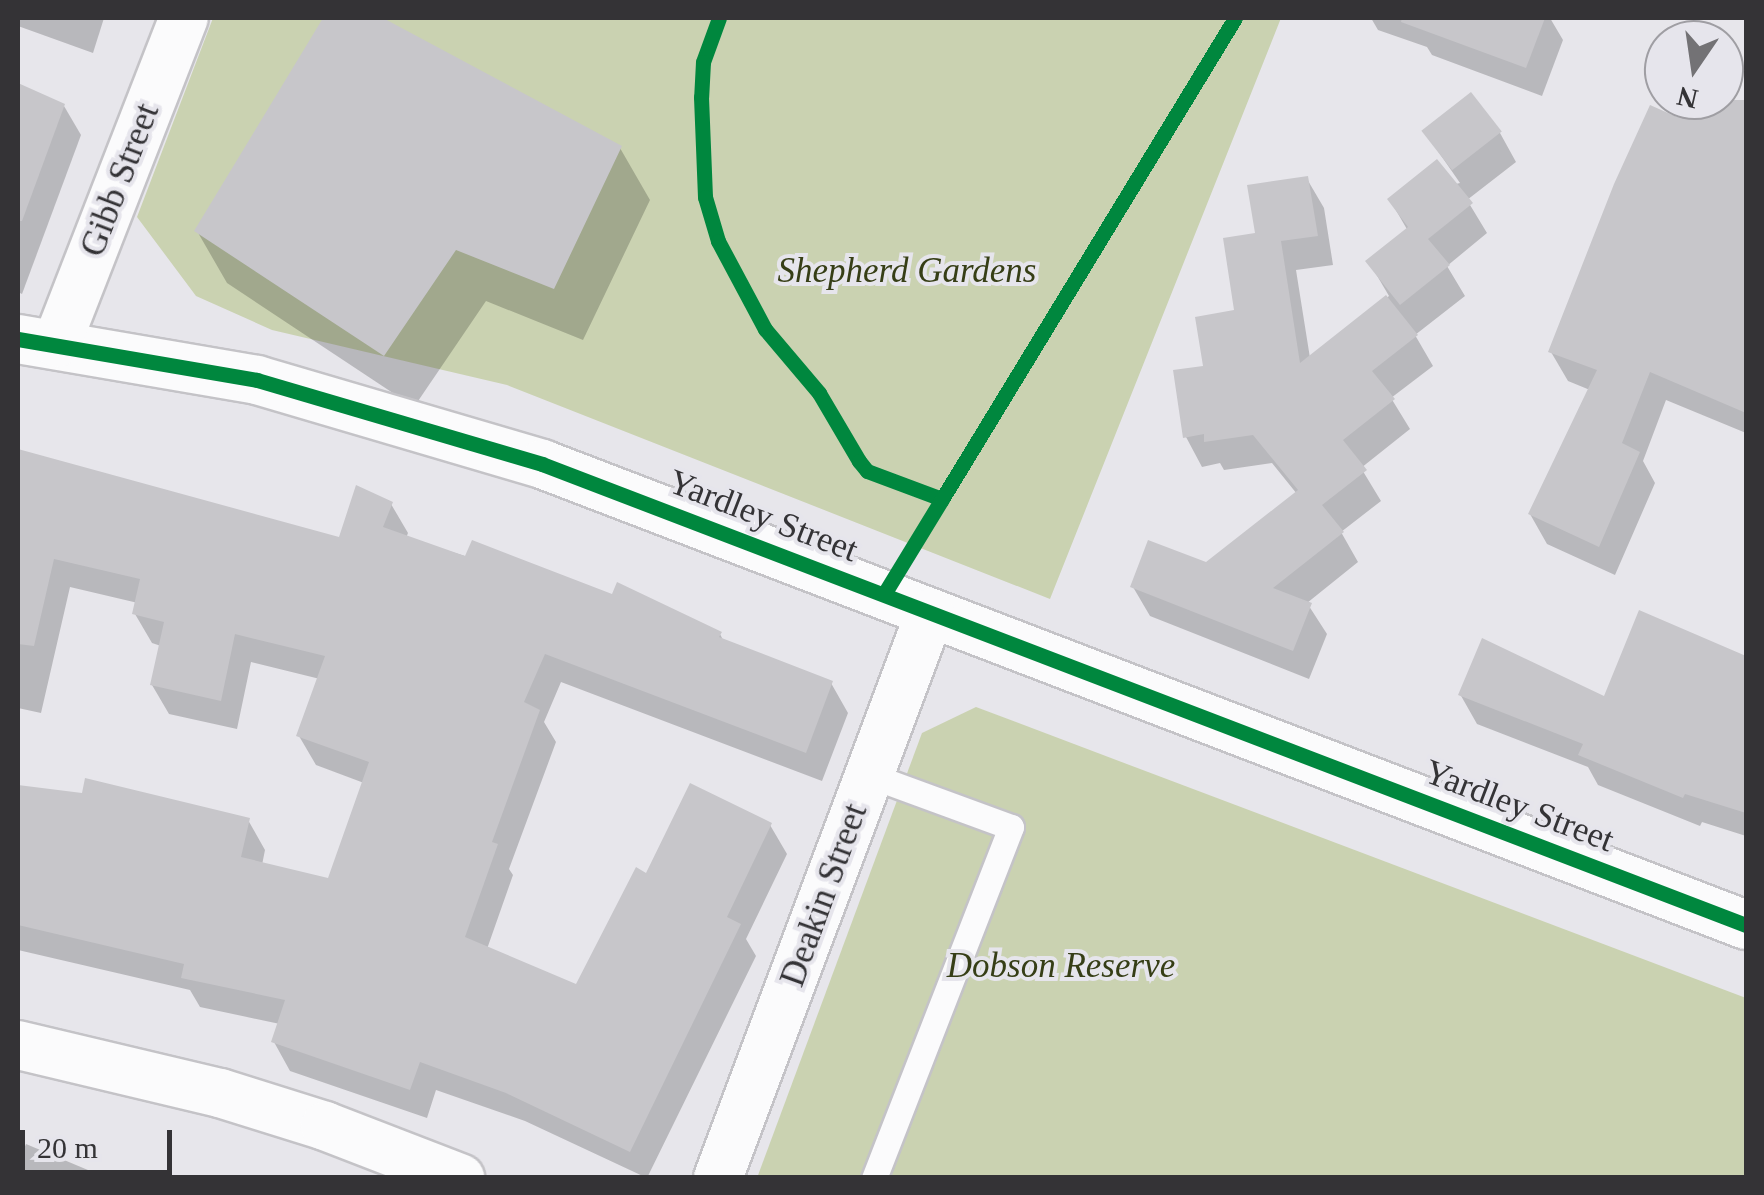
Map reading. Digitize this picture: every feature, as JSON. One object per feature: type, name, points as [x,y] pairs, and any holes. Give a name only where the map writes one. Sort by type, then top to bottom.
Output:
[{"type":"street","name":"Gibb Street","points":[[37,341],[184,18]]},
{"type":"street","name":"Yardley Street","points":[[37,341],[257,380],[542,464],[1746,925]]},
{"type":"street","name":"Deakin Street","points":[[718,1178],[930,613]]},
{"type":"street","points":[[18,1045],[220,1094],[325,1126],[460,1178]]},
{"type":"lane","points":[[869,775],[1011,827],[874,1178]]},
{"type":"green space","name":"Shepherd Gardens","points":[[213,18],[1281,18],[1050,599],[507,385],[272,330],[196,296],[137,217]]},
{"type":"green space","name":"Dobson Reserve","points":[[976,707],[1746,998],[1746,1177],[757,1178],[922,733]]},
{"type":"building","points":[[323,18],[383,18],[622,146],[554,289],[456,250],[384,356],[194,231]]},
{"type":"building","points":[[1402,18],[1545,18],[1526,68],[1401,22]]},
{"type":"building","points":[[18,83],[65,104],[22,221],[18,221]]},
{"type":"building","points":[[1471,92],[1502,131],[1452,170],[1421,131]]},
{"type":"building","points":[[1746,100],[1746,413],[1650,372],[1622,443],[1640,452],[1599,547],[1528,514],[1597,370],[1548,352],[1644,118],[1744,120]]},
{"type":"building","points":[[1437,159],[1473,203],[1428,239],[1450,265],[1400,305],[1365,261],[1408,227],[1387,199]]},
{"type":"building","points":[[1308,176],[1318,236],[1281,241],[1300,363],[1386,295],[1418,335],[1372,371],[1395,399],[1343,440],[1367,470],[1322,505],[1344,532],[1273,588],[1312,603],[1293,651],[1130,587],[1148,540],[1206,562],[1298,490],[1253,435],[1204,442],[1204,434],[1183,438],[1173,370],[1203,366],[1195,317],[1234,310],[1223,238],[1255,233],[1247,185]]},
{"type":"building","points":[[18,449],[339,537],[356,485],[393,502],[383,527],[465,556],[472,540],[612,594],[617,582],[722,632],[719,637],[833,681],[806,753],[545,654],[524,702],[540,710],[492,842],[498,844],[465,937],[576,984],[636,867],[646,873],[690,783],[772,823],[727,917],[741,924],[630,1152],[506,1093],[420,1062],[410,1090],[271,1042],[285,1000],[181,978],[184,964],[18,925],[18,785],[82,793],[85,778],[250,818],[241,857],[328,878],[369,762],[296,736],[325,656],[235,634],[221,701],[150,685],[164,622],[132,614],[140,579],[54,559],[34,646],[18,644]]},
{"type":"building","points":[[1639,610],[1746,656],[1746,813],[1685,794],[1683,798],[1578,755],[1583,744],[1458,695],[1482,638],[1604,696]]},
{"type":"cycle path","points":[[719,18],[703,62],[701,97],[705,197],[718,241],[765,329],[819,393],[867,471],[942,499],[884,594]]},
{"type":"cycle path","points":[[942,499],[1235,18]]},
{"type":"cycle path","points":[[18,339],[257,380],[542,464],[1746,925]]}]
